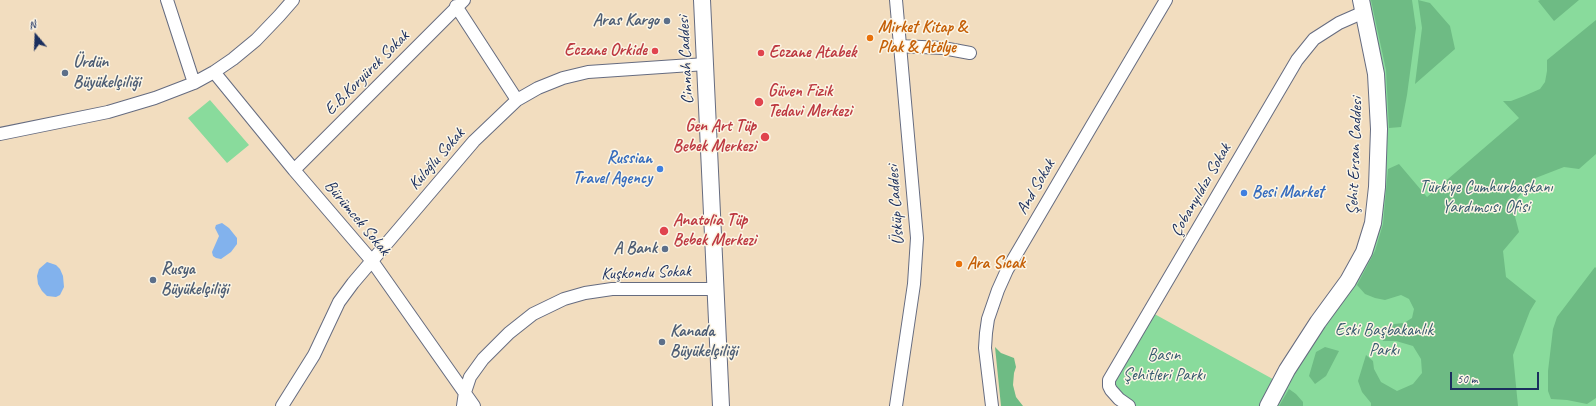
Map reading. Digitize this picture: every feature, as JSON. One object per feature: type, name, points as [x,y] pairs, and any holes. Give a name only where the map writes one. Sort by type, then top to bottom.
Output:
[{"type":"main road","name":"Cinnah Caddesi","points":[[702,0],[721,406]]},
{"type":"main road","name":"Şehit Ersan Caddesi","points":[[1268,406],[1290,366],[1318,322],[1348,281],[1364,252],[1373,222],[1377,187],[1379,129],[1376,74],[1362,6]]},
{"type":"street","points":[[167,0],[194,83]]},
{"type":"street","points":[[0,134],[108,112],[155,98],[194,83],[233,59],[256,40],[293,0]]},
{"type":"street","name":"Üsküp Caddesi","points":[[896,0],[917,238],[914,284],[896,406]]},
{"type":"street","name":"And Sokak","points":[[992,406],[985,348],[988,319],[998,290],[1007,270],[1166,0]]},
{"type":"street","points":[[460,3],[517,100]]},
{"type":"street","name":"E.B.Koryürek Sokak","points":[[294,170],[460,3]]},
{"type":"street","name":"Çobanyıldızı Sokak","points":[[1129,406],[1119,399],[1112,390],[1109,386],[1109,380],[1297,60],[1314,38],[1362,6]]},
{"type":"street","points":[[900,46],[943,48],[970,54]]},
{"type":"street","name":"Kuloğlu Sokak","points":[[282,406],[314,355],[339,302],[474,141],[517,100],[544,85],[563,78],[588,72],[706,64]]},
{"type":"street","name":"Bürümcek Sokak","points":[[214,72],[294,170],[372,261],[474,406]]},
{"type":"street","name":"Kuşkondu Sokak","points":[[463,406],[465,392],[470,377],[483,359],[509,333],[533,314],[564,299],[585,293],[612,289],[716,289]]},
{"type":"green space","name":"Türkiye Cumhurbaşkanı Yardımcısı Ofisi","points":[[1361,0],[1596,0],[1596,406],[1129,406],[1109,380],[1149,311],[1280,383],[1364,252],[1379,129]]},
{"type":"green space","points":[[1371,0],[1412,0],[1416,28],[1401,127],[1389,128],[1386,70]]},
{"type":"green space","points":[[1418,0],[1430,3],[1450,26],[1455,49],[1415,84],[1422,28]]},
{"type":"green space","points":[[1579,0],[1554,21],[1538,1]]},
{"type":"green space","name":"Eski Başbakanlık Parkı","points":[[1596,20],[1596,154],[1579,169],[1564,167],[1533,179],[1512,205],[1519,232],[1503,251],[1506,277],[1536,301],[1530,311],[1513,355],[1518,406],[1371,406],[1371,403],[1362,392],[1358,381],[1366,355],[1373,361],[1374,369],[1381,382],[1397,391],[1413,384],[1422,373],[1421,359],[1413,346],[1396,341],[1383,341],[1380,332],[1394,324],[1404,323],[1412,318],[1414,309],[1409,299],[1401,295],[1385,300],[1375,298],[1365,294],[1357,285],[1375,251],[1383,224],[1388,169],[1399,164],[1427,197],[1519,118],[1503,101],[1511,101],[1540,89],[1545,82],[1547,60]]},
{"type":"green space","points":[[210,100],[249,145],[227,163],[188,118]]},
{"type":"green space","points":[[1595,267],[1596,398],[1587,404],[1567,400],[1551,399],[1548,391],[1548,371],[1553,329],[1557,317]]},
{"type":"green space","points":[[995,347],[1001,353],[1014,358],[1016,367],[1013,385],[1016,397],[1023,406],[1001,406]]},
{"type":"green space","points":[[1325,347],[1339,351],[1326,376],[1315,384],[1309,376],[1316,352]]},
{"type":"green space","points":[[1289,389],[1303,402],[1303,406],[1279,406]]},
{"type":"water","points":[[222,223],[229,228],[237,238],[237,244],[231,252],[221,259],[213,256],[212,252],[219,236],[215,228],[216,225]]},
{"type":"water","points":[[47,262],[56,265],[60,269],[63,276],[64,287],[60,295],[56,297],[47,296],[38,284],[37,276],[39,269]]},
{"type":"place","name":"Aras Kargo","points":[[667,21]]},
{"type":"place","name":"Mirket Kitap & Plak & Atölye","points":[[870,38]]},
{"type":"place","name":"Eczane Orkide","points":[[655,51]]},
{"type":"place","name":"Eczane Atabek","points":[[761,53]]},
{"type":"place","name":"Ürdün Büyükelçiliği","points":[[65,73]]},
{"type":"place","name":"Güven Fizik Tedavi Merkezi","points":[[759,102]]},
{"type":"place","name":"Gen Art Tüp Bebek Merkezi","points":[[765,137]]},
{"type":"place","name":"Russian Travel Agency","points":[[660,169]]},
{"type":"place","name":"Besi Market","points":[[1244,193]]},
{"type":"place","name":"Anatolia Tüp Bebek Merkezi","points":[[664,231]]},
{"type":"place","name":"A Bank","points":[[665,249]]},
{"type":"place","name":"Ara Sıcak","points":[[959,264]]},
{"type":"place","name":"Rusya Büyükelçiliği","points":[[153,280]]},
{"type":"place","name":"Kanada Büyükelçiliği","points":[[662,342]]},
{"type":"park label","name":"Basın Şehitleri Parkı","points":[[1164,366]]}]
